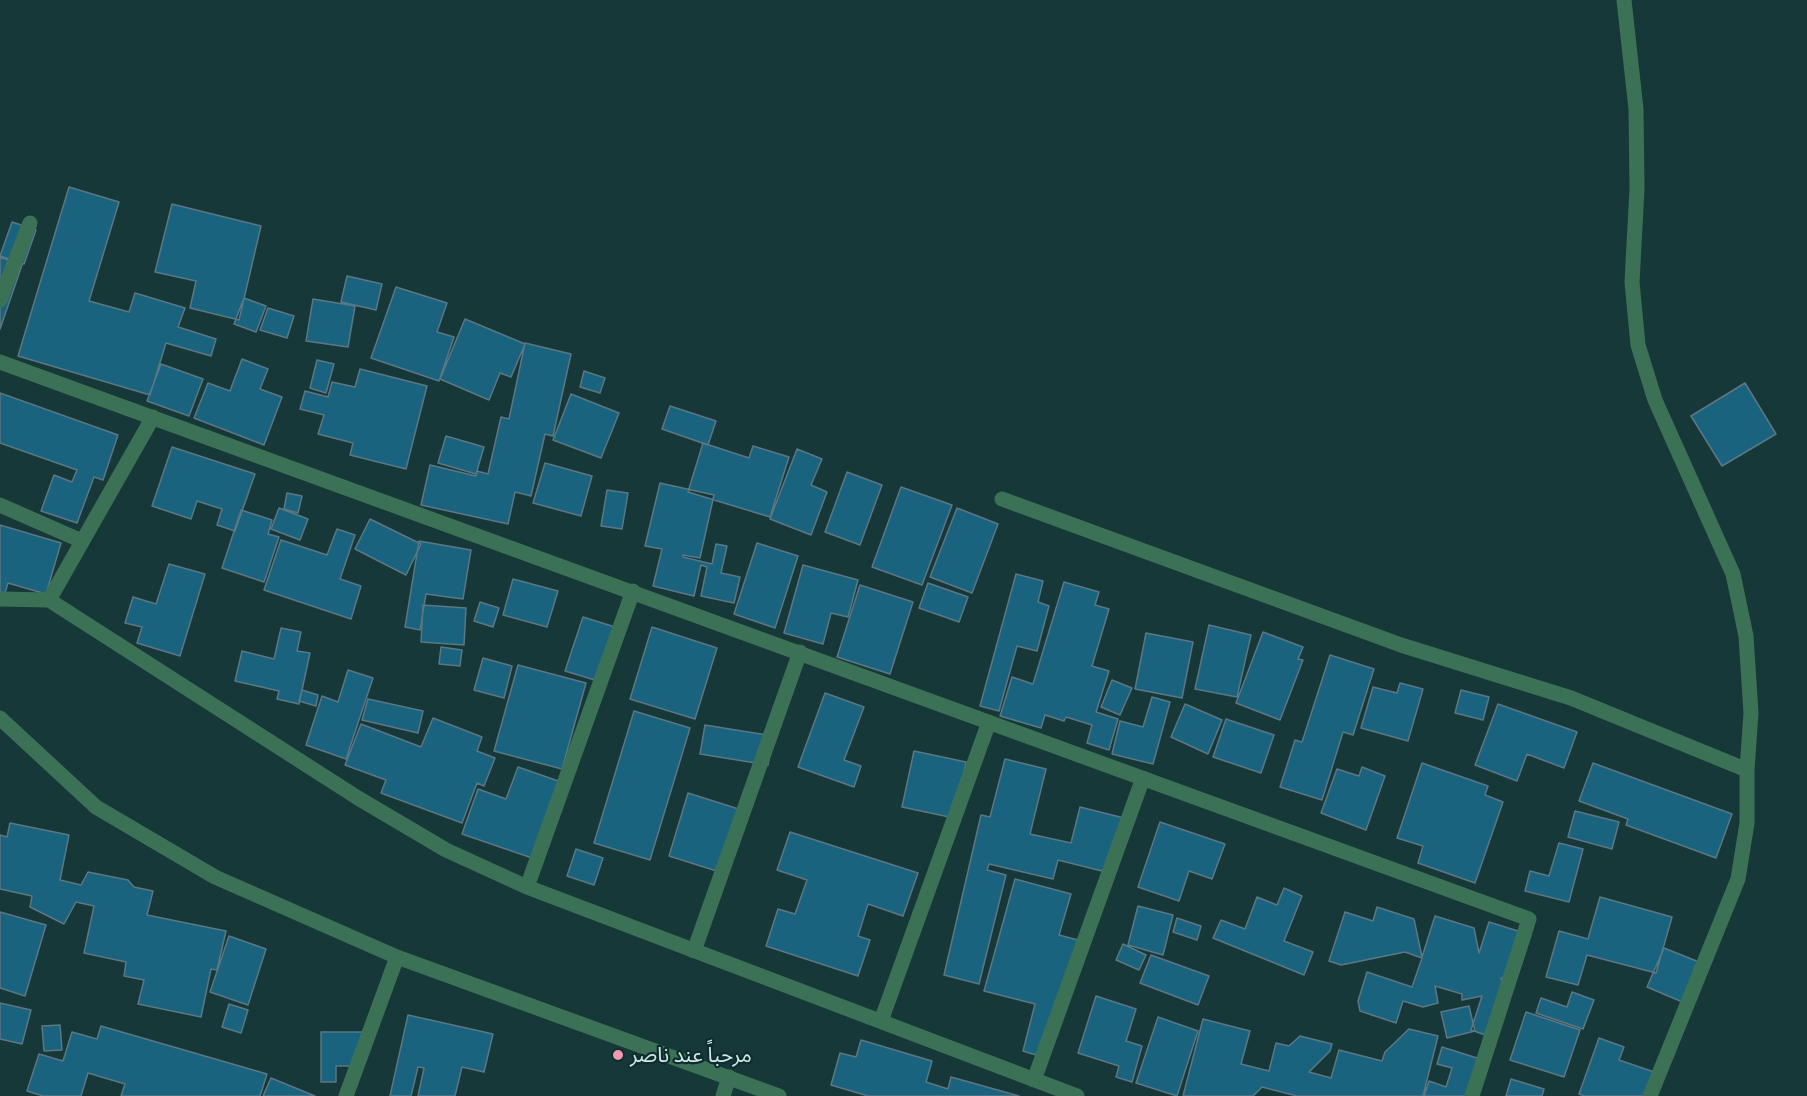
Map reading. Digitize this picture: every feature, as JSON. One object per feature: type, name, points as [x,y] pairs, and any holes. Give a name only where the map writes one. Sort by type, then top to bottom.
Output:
[{"type":"street","points":[[1624,0],[1636,109],[1637,189],[1632,282],[1638,345],[1655,400],[1733,574],[1746,636],[1751,713],[1747,770],[1747,823],[1738,879],[1650,1096]]},
{"type":"street","points":[[0,300],[30,223]]},
{"type":"street","points":[[0,362],[1529,919],[1472,1096]]},
{"type":"street","points":[[49,600],[153,417]]},
{"type":"street","points":[[1002,499],[1401,645],[1571,698],[1747,770]]},
{"type":"street","points":[[0,505],[82,541]]},
{"type":"street","points":[[526,887],[633,591]]},
{"type":"street","points":[[0,599],[49,600],[358,798],[446,850],[526,887],[1077,1096]]},
{"type":"street","points":[[694,951],[800,652]]},
{"type":"street","points":[[0,718],[96,807],[215,877],[397,957],[779,1096]]},
{"type":"street","points":[[881,1022],[988,722]]},
{"type":"street","points":[[1034,1080],[1143,778]]},
{"type":"street","points":[[346,1096],[397,957]]},
{"type":"street","points":[[723,1096],[729,1077]]},
{"type":"building","points":[[69,187],[119,202],[89,301],[129,312],[135,293],[185,308],[178,327],[216,339],[211,356],[166,343],[150,395],[18,356]]},
{"type":"building","points":[[172,204],[261,226],[239,320],[190,308],[196,281],[155,272]]},
{"type":"building","points":[[12,222],[36,230],[24,264],[0,256]]},
{"type":"building","points":[[0,257],[22,265],[0,329]]},
{"type":"building","points":[[347,276],[382,284],[376,310],[341,302]]},
{"type":"building","points":[[396,287],[447,303],[437,332],[454,337],[439,381],[371,358]]},
{"type":"building","points":[[244,298],[266,306],[256,332],[234,324]]},
{"type":"building","points":[[313,299],[355,306],[348,347],[306,341]]},
{"type":"building","points":[[268,308],[294,316],[287,338],[260,330]]},
{"type":"building","points":[[465,319],[525,344],[511,377],[500,373],[489,400],[440,379]]},
{"type":"building","points":[[525,343],[571,354],[553,436],[545,434],[531,496],[515,492],[508,524],[421,505],[430,465],[476,476],[477,471],[488,474],[501,417],[509,419]]},
{"type":"building","points":[[242,359],[268,369],[260,389],[282,397],[264,445],[194,418],[208,383],[230,391]]},
{"type":"building","points":[[317,360],[334,364],[326,393],[310,388]]},
{"type":"building","points":[[161,364],[203,379],[189,416],[147,401]]},
{"type":"building","points":[[360,369],[427,386],[406,469],[350,455],[353,443],[318,434],[324,415],[300,409],[305,391],[328,397],[332,382],[355,387]]},
{"type":"building","points":[[584,371],[605,378],[600,393],[580,387]]},
{"type":"building","points":[[1745,383],[1776,434],[1722,466],[1691,416]]},
{"type":"building","points":[[0,393],[118,435],[103,480],[94,477],[77,523],[41,511],[54,475],[72,482],[77,470],[0,443]]},
{"type":"building","points":[[571,394],[619,413],[601,458],[553,440]]},
{"type":"building","points":[[670,406],[716,421],[708,445],[662,429]]},
{"type":"building","points":[[446,436],[484,447],[476,474],[438,463]]},
{"type":"building","points":[[703,443],[749,458],[753,446],[789,457],[770,517],[688,492]]},
{"type":"building","points":[[172,447],[255,474],[235,531],[217,525],[222,509],[197,501],[191,519],[152,506]]},
{"type":"building","points":[[797,449],[822,459],[811,485],[827,492],[811,535],[770,519]]},
{"type":"building","points":[[545,463],[592,476],[581,516],[533,503]]},
{"type":"building","points":[[847,472],[882,485],[860,545],[825,532]]},
{"type":"building","points":[[660,483],[714,495],[700,558],[683,555],[683,557],[712,564],[716,544],[727,546],[721,573],[740,577],[734,603],[701,596],[707,567],[701,565],[694,596],[653,586],[662,549],[645,546]]},
{"type":"building","points":[[901,487],[952,505],[922,585],[872,567]]},
{"type":"building","points":[[607,490],[628,493],[622,529],[601,526]]},
{"type":"building","points":[[287,493],[302,496],[298,513],[284,509]]},
{"type":"building","points":[[279,508],[308,519],[300,540],[271,529]]},
{"type":"building","points":[[957,508],[998,524],[972,593],[930,577]]},
{"type":"building","points":[[241,510],[272,520],[268,534],[279,537],[264,582],[222,568]]},
{"type":"building","points":[[370,519],[421,544],[406,575],[355,549]]},
{"type":"building","points":[[0,525],[61,543],[46,594],[8,583],[5,593],[0,592]]},
{"type":"building","points":[[337,529],[355,535],[340,579],[361,586],[351,619],[264,590],[281,540],[327,555]]},
{"type":"building","points":[[419,541],[471,550],[463,599],[426,594],[420,630],[405,627]]},
{"type":"building","points":[[757,543],[798,556],[775,628],[734,614]]},
{"type":"building","points":[[169,564],[205,574],[180,656],[137,643],[142,627],[125,623],[133,597],[156,604]]},
{"type":"building","points":[[803,565],[858,580],[848,617],[831,613],[823,644],[784,633]]},
{"type":"building","points":[[1016,574],[1043,581],[1038,602],[1049,606],[1037,651],[1017,646],[999,711],[980,706]]},
{"type":"building","points":[[513,579],[558,591],[547,627],[503,615]]},
{"type":"building","points":[[1064,582],[1099,592],[1095,605],[1109,609],[1092,666],[1109,671],[1096,712],[1118,719],[1109,750],[1087,743],[1092,725],[1066,717],[1064,721],[1045,715],[1041,728],[1000,716],[1012,677],[1033,684]]},
{"type":"building","points":[[928,583],[968,597],[959,622],[919,608]]},
{"type":"building","points":[[860,585],[913,602],[890,674],[837,657]]},
{"type":"building","points":[[480,602],[499,608],[493,627],[474,621]]},
{"type":"building","points":[[423,605],[466,608],[464,645],[421,642]]},
{"type":"building","points":[[583,617],[615,627],[598,681],[565,671]]},
{"type":"building","points":[[1209,625],[1251,635],[1237,697],[1195,689]]},
{"type":"building","points":[[652,627],[717,648],[695,719],[630,699]]},
{"type":"building","points":[[281,628],[301,632],[297,651],[310,653],[299,704],[277,699],[279,691],[235,681],[242,651],[274,659]]},
{"type":"building","points":[[1263,632],[1303,647],[1298,659],[1303,660],[1280,720],[1236,703]]},
{"type":"building","points":[[1146,633],[1193,642],[1182,698],[1135,689]]},
{"type":"building","points":[[441,647],[462,650],[460,666],[439,664]]},
{"type":"building","points":[[1330,655],[1374,669],[1353,735],[1343,732],[1322,800],[1280,787],[1295,740],[1302,742]]},
{"type":"building","points":[[483,658],[512,666],[504,698],[474,690]]},
{"type":"building","points":[[518,665],[586,683],[562,769],[494,751]]},
{"type":"building","points":[[348,670],[373,678],[346,759],[306,745],[322,696],[338,702]]},
{"type":"building","points":[[1112,680],[1132,688],[1120,715],[1101,707]]},
{"type":"building","points":[[1400,683],[1423,689],[1408,741],[1361,728],[1373,687],[1397,693]]},
{"type":"building","points":[[302,690],[318,695],[316,706],[299,701]]},
{"type":"building","points":[[1461,690],[1489,697],[1483,720],[1455,713]]},
{"type":"building","points":[[825,693],[864,707],[844,760],[861,766],[854,787],[798,767]]},
{"type":"building","points":[[1152,697],[1170,702],[1153,764],[1112,754],[1120,721],[1143,727]]},
{"type":"building","points":[[368,699],[423,711],[418,733],[362,720]]},
{"type":"building","points":[[1185,704],[1222,720],[1208,754],[1171,737]]},
{"type":"building","points":[[1498,704],[1577,732],[1564,768],[1527,754],[1517,781],[1475,765]]},
{"type":"building","points":[[634,711],[690,728],[650,860],[594,843]]},
{"type":"building","points":[[433,718],[482,737],[477,751],[495,758],[484,786],[477,783],[462,823],[381,793],[386,780],[345,765],[361,724],[421,747]]},
{"type":"building","points":[[1226,719],[1274,735],[1261,773],[1213,757]]},
{"type":"building","points":[[705,725],[773,736],[768,765],[700,754]]},
{"type":"building","points":[[914,751],[966,762],[954,818],[902,807]]},
{"type":"building","points":[[1005,759],[1046,769],[1030,834],[1071,843],[1080,807],[1124,818],[1110,873],[1058,860],[1053,879],[989,864],[987,870],[1006,875],[979,984],[944,975],[981,815],[990,817]]},
{"type":"building","points":[[1422,763],[1488,786],[1485,795],[1503,802],[1475,883],[1418,863],[1423,846],[1397,838]]},
{"type":"building","points":[[1593,763],[1732,814],[1716,858],[1626,825],[1628,819],[1579,801]]},
{"type":"building","points":[[518,767],[564,783],[535,859],[462,834],[478,789],[506,799]]},
{"type":"building","points":[[1362,767],[1385,776],[1366,830],[1321,813],[1337,769],[1359,776]]},
{"type":"building","points":[[688,793],[745,811],[726,874],[669,856]]},
{"type":"building","points":[[1575,811],[1619,822],[1612,849],[1568,837]]},
{"type":"building","points":[[1160,822],[1225,844],[1212,879],[1189,871],[1179,901],[1138,887]]},
{"type":"building","points":[[10,823],[69,835],[60,880],[81,885],[88,872],[128,880],[134,887],[153,891],[147,915],[226,931],[217,970],[211,969],[201,1017],[138,1004],[144,980],[124,976],[126,962],[84,953],[94,906],[76,902],[64,924],[30,907],[32,896],[0,889],[0,835],[7,837]]},
{"type":"building","points":[[790,832],[918,873],[903,916],[868,904],[858,936],[870,940],[858,976],[766,946],[778,909],[795,914],[807,880],[777,870]]},
{"type":"building","points":[[1559,843],[1583,849],[1569,902],[1525,891],[1530,871],[1549,876]]},
{"type":"building","points":[[576,849],[603,858],[594,885],[567,876]]},
{"type":"building","points":[[1015,879],[1071,894],[1059,935],[1078,940],[1046,1058],[1023,1051],[1035,1004],[984,991]]},
{"type":"building","points":[[1284,888],[1302,896],[1284,941],[1313,952],[1304,975],[1213,938],[1221,920],[1245,929],[1257,897],[1277,905]]},
{"type":"building","points":[[1600,897],[1672,917],[1656,973],[1587,955],[1578,985],[1546,977],[1559,931],[1588,939]]},
{"type":"building","points":[[1138,906],[1173,915],[1163,955],[1128,945]]},
{"type":"building","points":[[1377,907],[1414,919],[1422,957],[1435,916],[1474,928],[1479,953],[1489,922],[1531,935],[1518,974],[1501,978],[1505,994],[1491,1037],[1471,1030],[1482,996],[1462,1000],[1462,994],[1435,986],[1438,1003],[1423,1007],[1403,1001],[1396,1023],[1360,1011],[1358,1001],[1367,972],[1412,987],[1422,958],[1405,952],[1341,965],[1329,961],[1345,912],[1373,921]]},
{"type":"building","points":[[0,912],[46,925],[25,996],[0,988]]},
{"type":"building","points":[[1177,918],[1201,926],[1197,940],[1173,932]]},
{"type":"building","points":[[229,936],[266,949],[248,1005],[210,992]]},
{"type":"building","points":[[1123,944],[1146,955],[1139,970],[1116,960]]},
{"type":"building","points":[[1664,948],[1709,966],[1692,1006],[1647,987]]},
{"type":"building","points":[[1151,955],[1209,976],[1198,1005],[1140,983]]},
{"type":"building","points":[[1572,992],[1594,1000],[1583,1029],[1536,1013],[1541,998],[1567,1007]]},
{"type":"building","points":[[1096,996],[1136,1009],[1126,1041],[1142,1046],[1132,1082],[1116,1077],[1119,1066],[1078,1053]]},
{"type":"building","points":[[0,1003],[31,1010],[22,1044],[0,1039]]},
{"type":"building","points":[[229,1004],[248,1010],[241,1033],[222,1027]]},
{"type":"building","points":[[1469,1006],[1475,1031],[1447,1038],[1441,1012]]},
{"type":"building","points":[[1526,1012],[1580,1030],[1564,1077],[1510,1060]]},
{"type":"building","points":[[408,1015],[493,1034],[484,1072],[462,1067],[455,1096],[418,1096],[424,1068],[418,1067],[411,1096],[390,1096]]},
{"type":"building","points":[[1158,1017],[1198,1031],[1177,1096],[1136,1083]]},
{"type":"building","points":[[1203,1019],[1250,1031],[1241,1064],[1269,1071],[1276,1043],[1289,1046],[1300,1036],[1332,1044],[1330,1051],[1309,1072],[1331,1078],[1339,1050],[1382,1061],[1385,1052],[1409,1029],[1438,1036],[1423,1096],[1297,1096],[1262,1087],[1253,1096],[1183,1096]]},
{"type":"building","points":[[60,1025],[62,1050],[44,1051],[42,1026]]},
{"type":"building","points":[[101,1026],[267,1074],[260,1096],[121,1096],[125,1084],[88,1073],[81,1096],[43,1096],[27,1091],[39,1054],[63,1061],[72,1032],[97,1039]]},
{"type":"building","points":[[321,1032],[362,1032],[363,1066],[336,1066],[336,1082],[321,1082]]},
{"type":"building","points":[[1599,1038],[1624,1047],[1619,1060],[1660,1074],[1652,1096],[1584,1096],[1579,1094]]},
{"type":"building","points":[[861,1040],[932,1061],[926,1082],[948,1089],[951,1077],[1019,1096],[868,1096],[831,1085],[840,1053],[856,1057]]},
{"type":"building","points":[[1442,1047],[1480,1059],[1468,1096],[1424,1096],[1429,1081],[1446,1087],[1452,1068],[1437,1064]]},
{"type":"building","points":[[271,1078],[315,1096],[263,1096]]},
{"type":"building","points":[[1511,1079],[1544,1089],[1542,1096],[1506,1096]]},
{"type":"place","name":"مرحباً عند ناصر","points":[[618,1055]]}]
